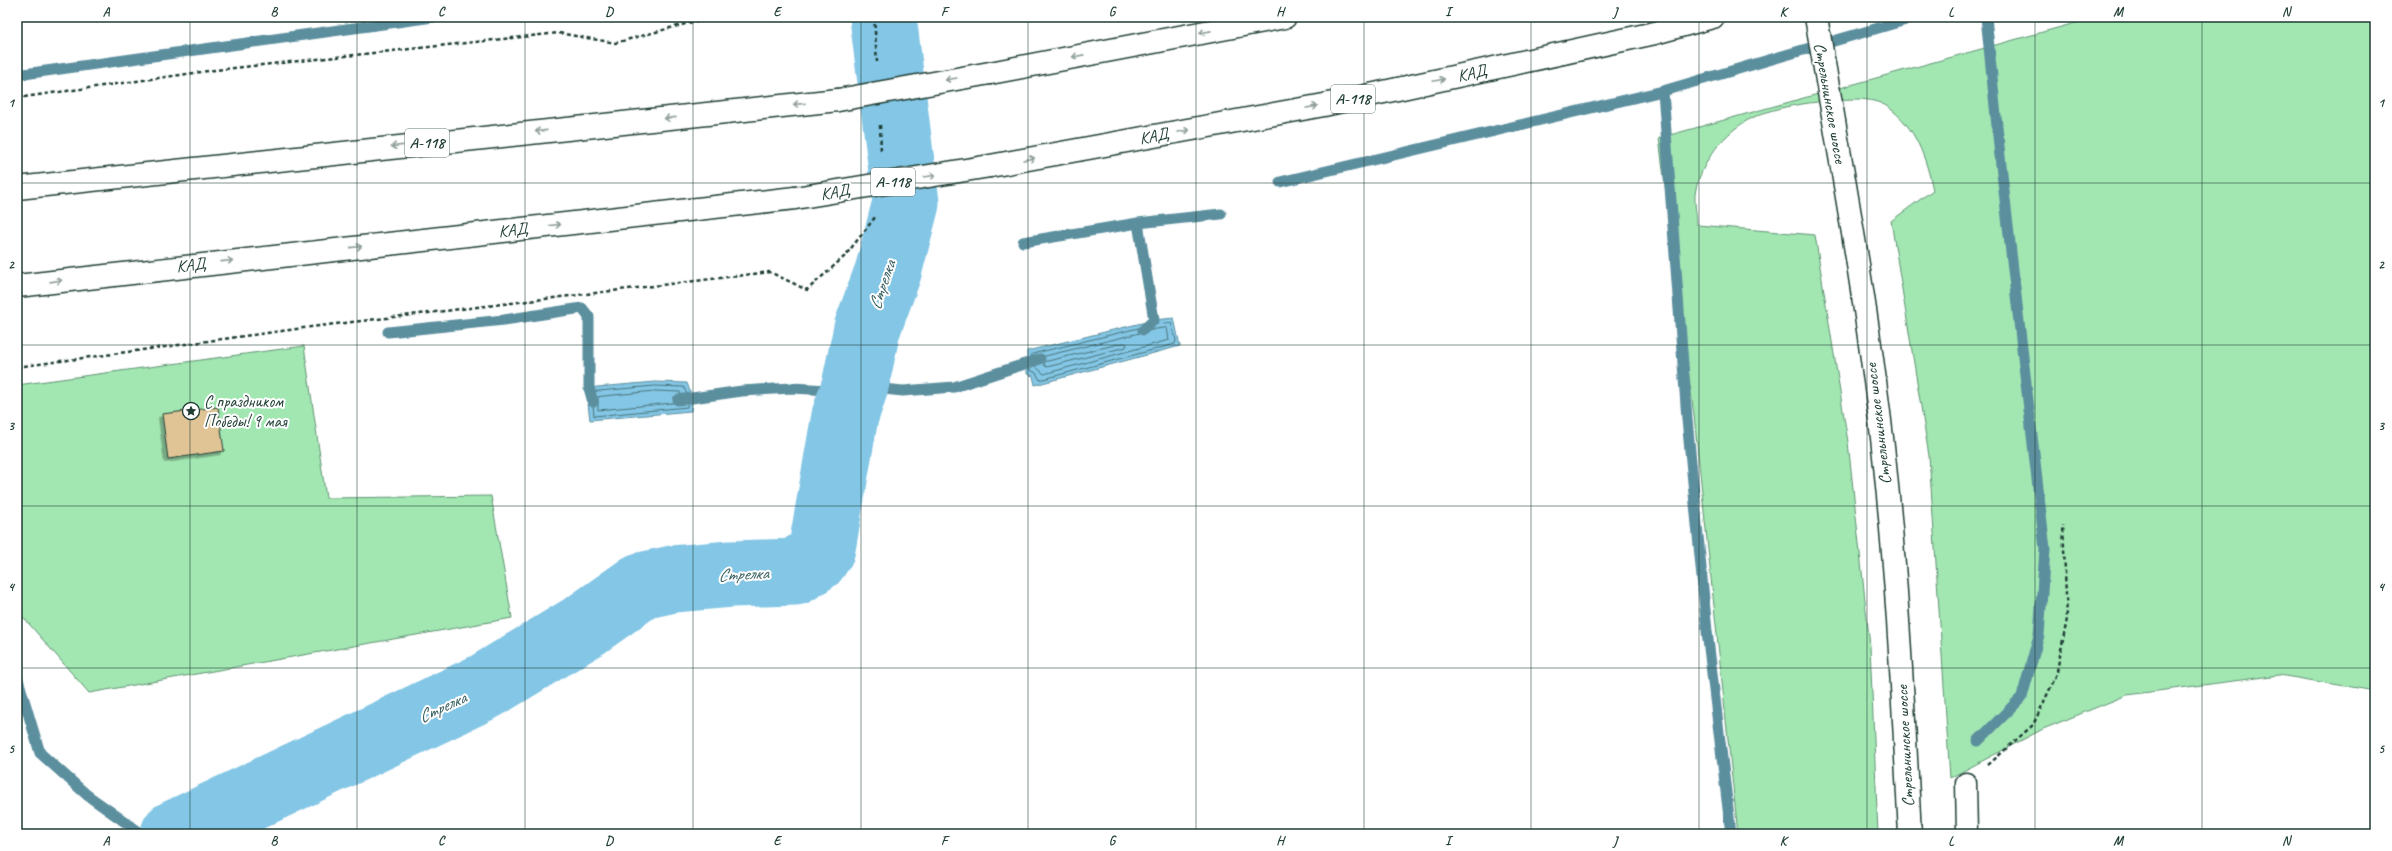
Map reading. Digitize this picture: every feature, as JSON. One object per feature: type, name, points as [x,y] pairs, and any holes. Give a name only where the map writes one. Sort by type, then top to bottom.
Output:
[{"type":"main road","name":"А-118","points":[[17,188],[838,100],[990,73],[1285,17]]},
{"type":"main road","name":"КАД","points":[[17,286],[795,198],[990,166],[1324,105],[1655,33],[1713,17]]},
{"type":"main road","name":"Стрельнинское шоссе","points":[[1816,17],[1852,228],[1882,445],[1899,632],[1910,834]]},
{"type":"lane","points":[[1966,783],[1967,834]]},
{"type":"path","points":[[17,98],[215,70],[559,33],[615,43],[711,17]]},
{"type":"path","points":[[17,367],[319,326],[770,272],[807,290],[845,256],[879,213]]},
{"type":"path","points":[[1966,783],[2033,725],[2056,676],[2067,619],[2063,525]]},
{"type":"green space","points":[[2097,17],[2375,17],[2375,691],[2279,675],[2127,695],[2043,729],[1950,778],[1929,456],[1891,221],[1933,190],[1927,166],[1913,134],[1906,124],[1888,107],[1874,101],[1859,99],[1835,100],[1781,108],[1754,117],[1743,123],[1724,139],[1708,159],[1702,171],[1695,194],[1697,225],[1815,235],[1848,442],[1870,646],[1878,834],[1738,834],[1694,416],[1659,138]]},
{"type":"green space","points":[[304,346],[326,498],[491,496],[512,618],[89,693],[17,610],[17,385]]},
{"type":"water","points":[[1174,318],[1180,346],[1035,385],[1033,376],[1027,374],[1027,351],[1154,320]]},
{"type":"water","points":[[655,382],[687,383],[692,397],[691,411],[590,420],[586,388]]},
{"type":"building","points":[[218,407],[224,451],[168,459],[162,414]]},
{"type":"waterway","points":[[17,75],[433,17]]},
{"type":"waterway","name":"Стрелка","points":[[174,834],[486,686],[586,625],[641,586],[673,579],[731,574],[795,572],[815,559],[822,548],[845,416],[855,386],[867,329],[888,272],[906,203],[883,17]]},
{"type":"waterway","points":[[1280,182],[1663,91],[1916,17]]},
{"type":"waterway","points":[[1978,741],[2022,697],[2039,635],[2045,549],[2000,156],[1986,17]]},
{"type":"waterway","points":[[1663,91],[1687,419],[1707,631],[1731,834]]},
{"type":"waterway","points":[[1143,330],[1154,320],[1138,223],[1221,214]]},
{"type":"waterway","points":[[1023,242],[1138,223]]},
{"type":"waterway","points":[[388,332],[504,320],[582,308],[589,317],[589,388],[593,402]]},
{"type":"waterway","points":[[678,400],[742,391],[792,388],[829,390],[855,386],[903,391],[954,387],[1040,359]]},
{"type":"waterway","points":[[17,676],[40,753],[87,795],[142,834]]},
{"type":"place","name":"С праздником Победы! 9 мая","points":[[191,411]]}]
